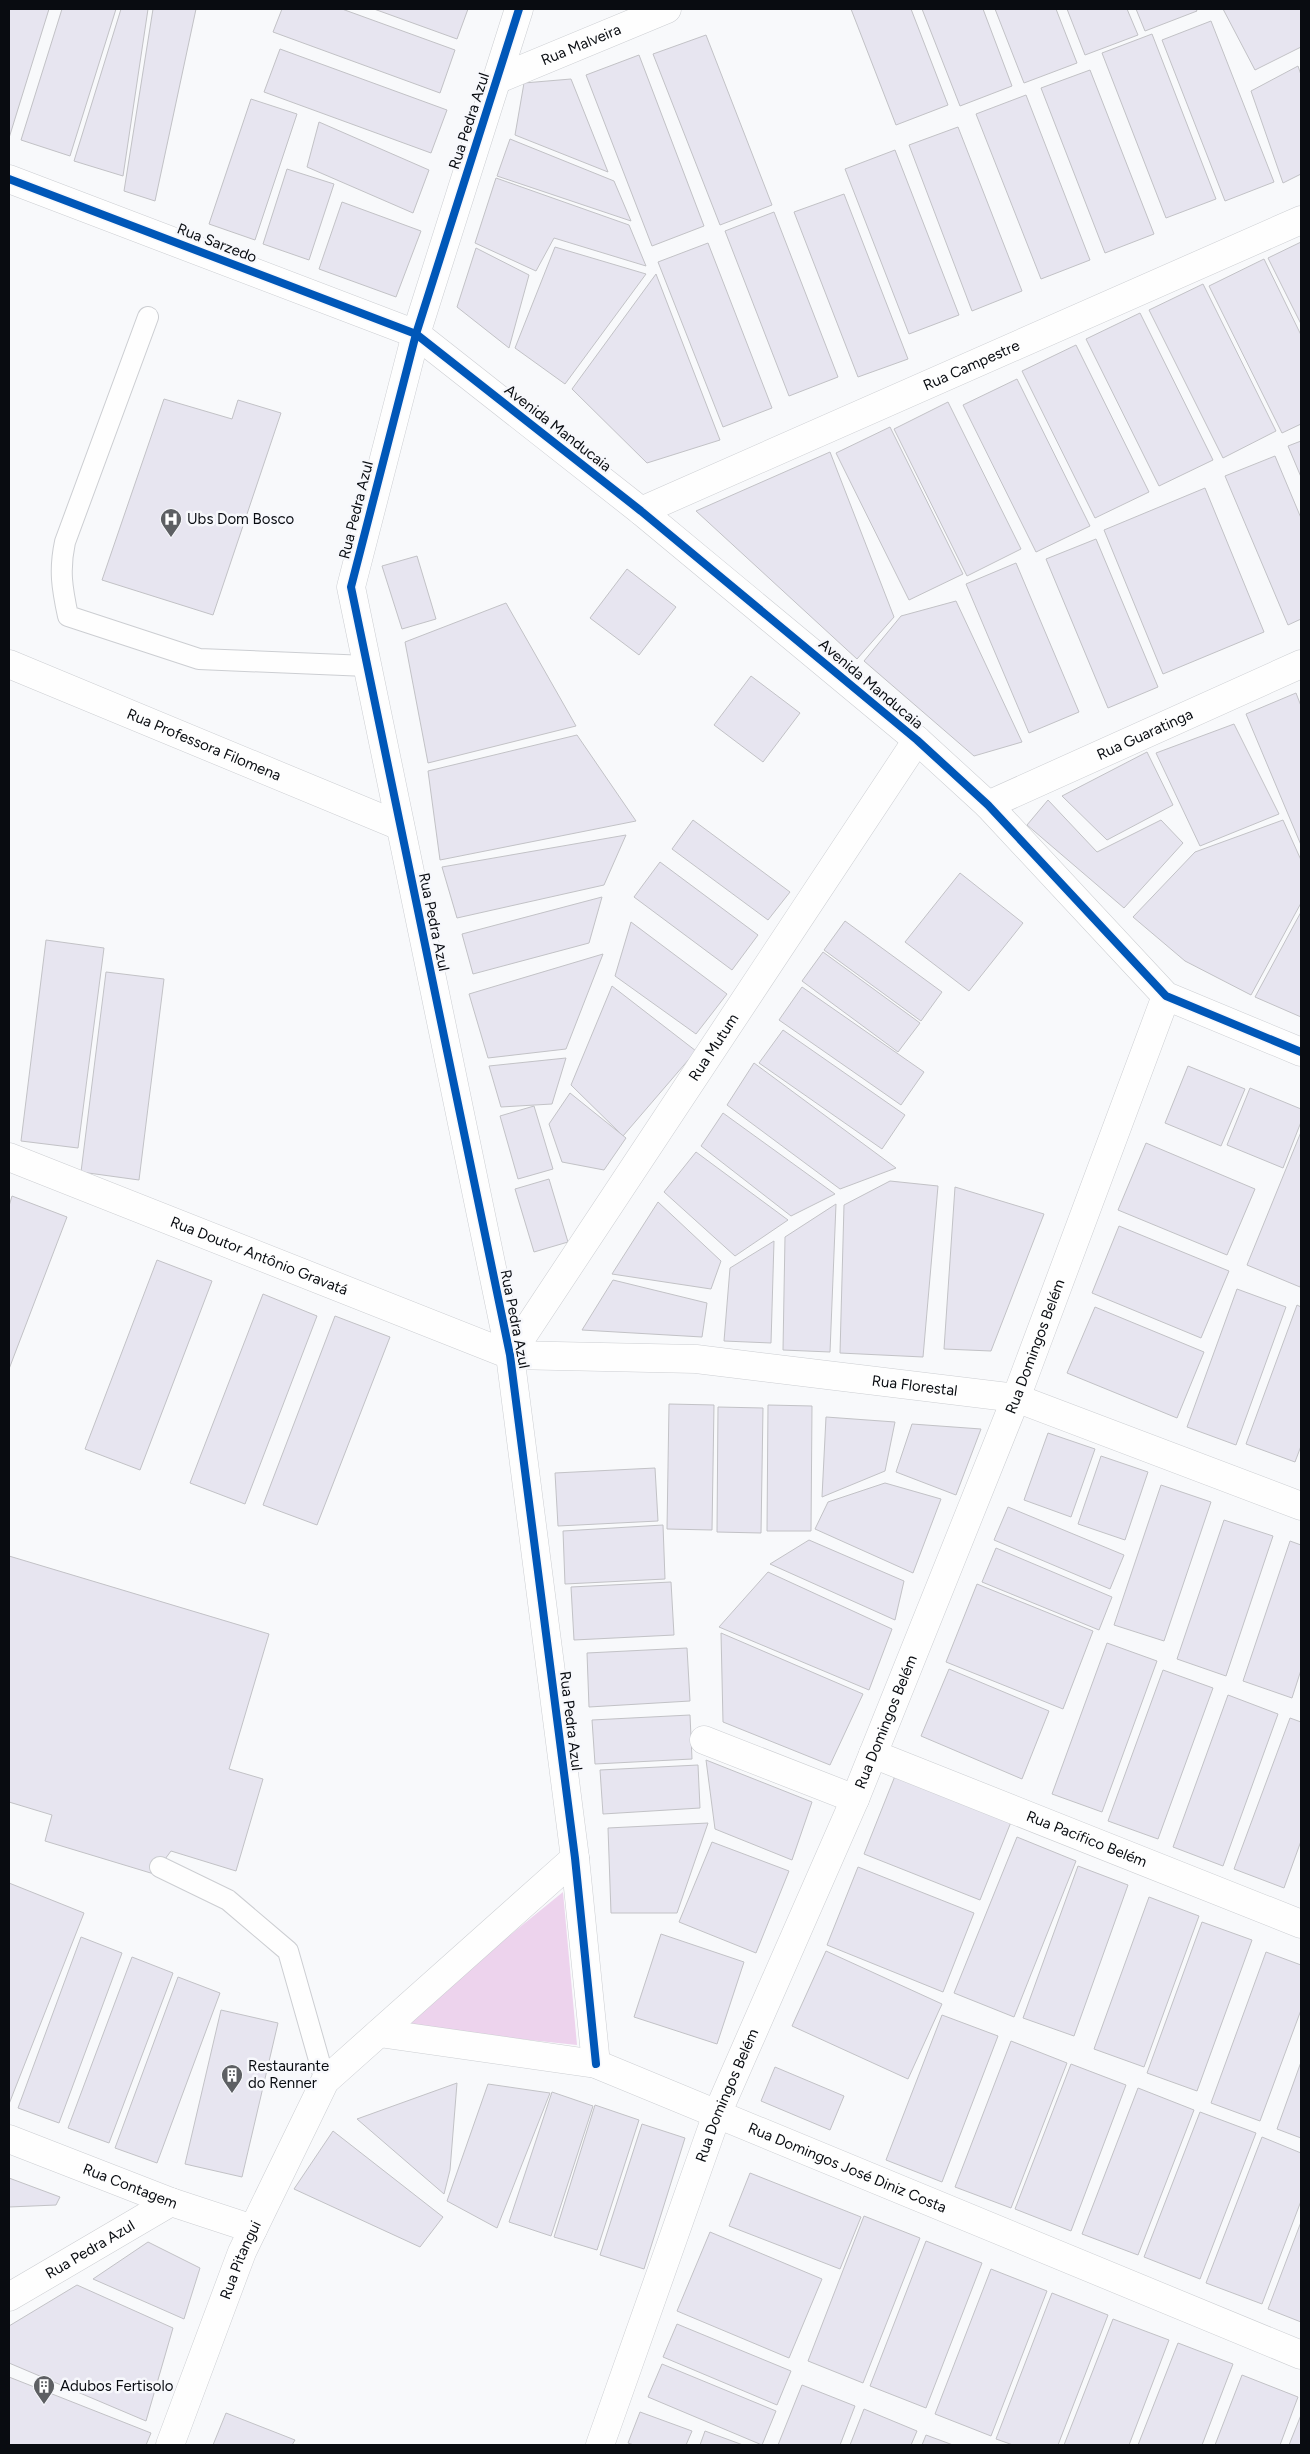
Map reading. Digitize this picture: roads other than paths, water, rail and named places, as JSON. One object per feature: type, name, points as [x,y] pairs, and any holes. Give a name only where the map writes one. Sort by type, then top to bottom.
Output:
[{"type":"street","name":"Rua Pedra Azul","points":[[519,9],[416,334],[351,587],[510,1355],[575,1858],[596,2064]]},
{"type":"street","name":"Rua Malveira","points":[[496,80],[667,9]]},
{"type":"street","name":"Rua Sarzedo","points":[[9,179],[416,334]]},
{"type":"street","name":"Rua Campestre","points":[[641,511],[1301,220]]},
{"type":"street","name":"Avenida Manducaia","points":[[416,334],[641,511],[917,740],[988,805],[1166,996],[1301,1052]]},
{"type":"street","name":"Rua Professora Filomena","points":[[9,664],[400,826]]},
{"type":"street","name":"Rua Guaratinga","points":[[988,805],[1301,664]]},
{"type":"street","name":"Rua Mutum","points":[[510,1355],[917,740]]},
{"type":"street","name":"Rua Domingos Belém","points":[[600,2445],[717,2114],[855,1799],[1016,1398],[1166,996]]},
{"type":"street","name":"Rua Doutor Antônio Gravatá","points":[[9,1157],[510,1355]]},
{"type":"street","name":"Rua Florestal","points":[[510,1355],[696,1359],[1016,1398],[1301,1506]]},
{"type":"street","points":[[704,1740],[855,1799]]},
{"type":"street","name":"Rua Pacífico Belém","points":[[873,1754],[1301,1924]]},
{"type":"street","points":[[325,2081],[575,1858]]},
{"type":"street","name":"Rua Domingos José Diniz Costa","points":[[379,2033],[596,2064],[1301,2355]]},
{"type":"street","name":"Rua Pitangui","points":[[170,2445],[242,2252],[325,2081]]},
{"type":"street","name":"Rua Contagem","points":[[9,2139],[171,2202],[253,2229]]},
{"type":"street","name":"Rua Pedra Azul","points":[[9,2297],[171,2202]]},
{"type":"lane","points":[[148,317],[65,542],[60,563],[61,581],[68,616],[199,659],[367,666]]},
{"type":"lane","points":[[160,1866],[228,1900],[288,1951],[325,2081]]},
{"type":"place","name":"Ubs Dom Bosco","points":[[171,538]]},
{"type":"place","name":"Restaurante do Renner","points":[[232,2094]]},
{"type":"place","name":"Adubos Fertisolo","points":[[44,2405]]}]
